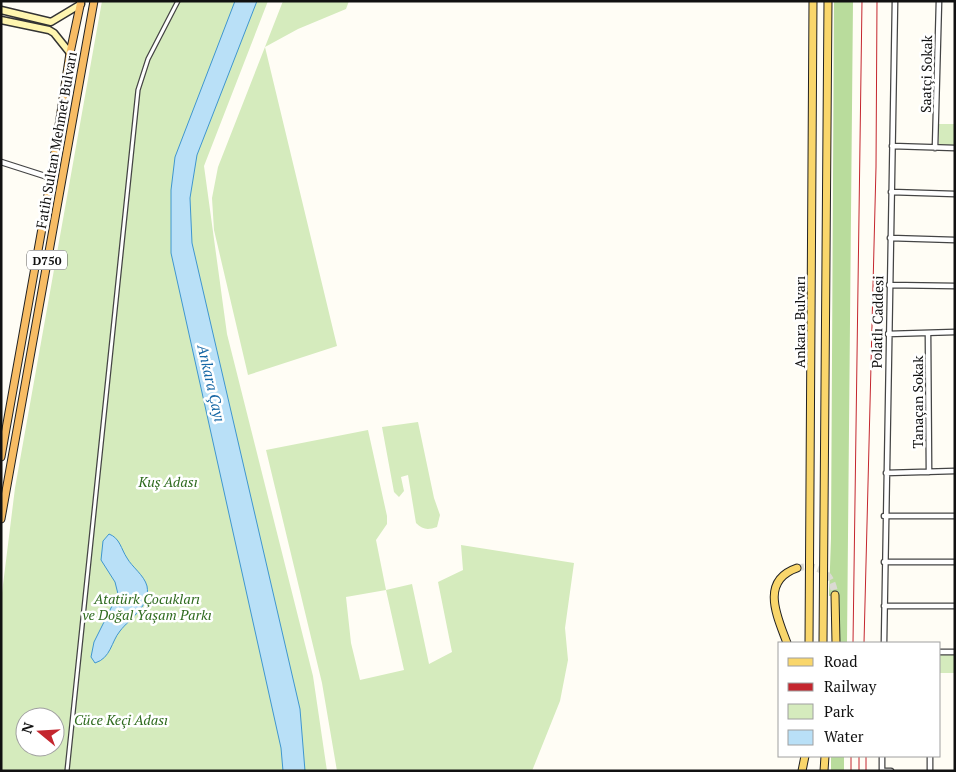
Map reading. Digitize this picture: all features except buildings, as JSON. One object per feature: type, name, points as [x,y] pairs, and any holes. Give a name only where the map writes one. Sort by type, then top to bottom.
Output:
[{"type":"highway","name":"Fatih Sultan Mehmet Bulvarı","points":[[1,519],[94,1]]},
{"type":"highway","name":"Fatih Sultan Mehmet Bulvarı","points":[[1,456],[51,178],[70,54],[81,3]]},
{"type":"main road","name":"Ankara Bulvarı","points":[[808,642],[813,1]]},
{"type":"main road","name":"Ankara Bulvarı","points":[[823,642],[828,1]]},
{"type":"main road","points":[[49,30],[51,22],[81,3]]},
{"type":"main road","points":[[1,10],[51,22]]},
{"type":"main road","points":[[1,20],[49,30],[54,33],[70,54]]},
{"type":"main road","points":[[787,642],[774,604],[774,596],[782,577],[797,568]]},
{"type":"main road","points":[[835,595],[836,642]]},
{"type":"main road","points":[[802,771],[807,757]]},
{"type":"main road","points":[[807,757],[808,771]]},
{"type":"main road","points":[[823,771],[824,757]]},
{"type":"street","points":[[67,771],[138,90],[148,59],[178,1]]},
{"type":"street","name":"Polatlı Caddesi","points":[[884,642],[884,516],[895,1]]},
{"type":"street","name":"Saatçi Sokak","points":[[935,148],[939,1]]},
{"type":"street","points":[[892,146],[955,148]]},
{"type":"street","points":[[1,162],[51,178]]},
{"type":"street","points":[[891,192],[955,194]]},
{"type":"street","points":[[890,238],[955,240]]},
{"type":"street","points":[[889,285],[955,286]]},
{"type":"street","points":[[888,334],[955,332]]},
{"type":"street","name":"Tanaçan Sokak","points":[[928,333],[929,472]]},
{"type":"street","points":[[886,473],[955,472]]},
{"type":"street","points":[[884,516],[955,516]]},
{"type":"street","points":[[884,562],[955,562]]},
{"type":"street","points":[[884,606],[955,606]]},
{"type":"street","points":[[941,652],[955,652]]},
{"type":"street","points":[[882,757],[882,771],[891,771]]},
{"type":"street","points":[[930,757],[930,771]]},
{"type":"green space","name":"Atatürk Çocukları ve Doğal Yaşam Parkı","points":[[102,1],[268,1],[204,166],[227,334],[313,676],[327,771],[1,771],[1,601],[15,488]]},
{"type":"green space","points":[[283,1],[349,1],[346,9],[298,29],[265,47],[337,346],[248,375],[214,230],[212,198],[218,167]]},
{"type":"green space","points":[[834,1],[853,1],[847,642],[839,642],[839,594],[829,596],[831,538]]},
{"type":"green space","points":[[939,124],[955,124],[955,146],[939,146]]},
{"type":"green space","points":[[418,422],[434,498],[440,515],[437,527],[431,529],[423,528],[416,523],[408,475],[401,477],[404,491],[399,497],[394,492],[382,427]]},
{"type":"green space","points":[[368,430],[387,516],[387,524],[376,540],[386,590],[412,584],[429,664],[452,652],[438,582],[463,570],[461,545],[574,563],[565,628],[568,660],[560,701],[532,771],[337,771],[322,683],[266,450]],"holes":[[[386,590],[404,670],[360,680],[351,643],[346,597]]]},
{"type":"green space","points":[[941,652],[955,652],[955,673],[941,673]]},
{"type":"green space","points":[[831,757],[844,757],[844,771],[831,771]]},
{"type":"water","name":"Ankara Çayı","points":[[235,1],[257,1],[197,155],[190,198],[192,243],[300,709],[305,771],[283,771],[281,748],[171,253],[171,190],[175,157]]},
{"type":"water","points":[[109,534],[118,541],[129,561],[143,578],[147,586],[147,593],[143,606],[117,635],[108,654],[95,663],[91,657],[94,642],[118,594],[115,582],[101,560],[103,541]]},
{"type":"tunnel","points":[[797,568],[812,567],[823,571],[831,581],[835,595]]},
{"type":"railway","points":[[853,642],[862,1]]},
{"type":"railway","points":[[864,642],[876,167],[877,1]]},
{"type":"railway","points":[[851,757],[851,771]]},
{"type":"railway","points":[[859,757],[859,771]]},
{"type":"railway","points":[[866,757],[866,771]]},
{"type":"park label","name":"Kuş Adası","points":[[168,481]]},
{"type":"park label","name":"Cüce Keçi Adası","points":[[121,719]]}]
